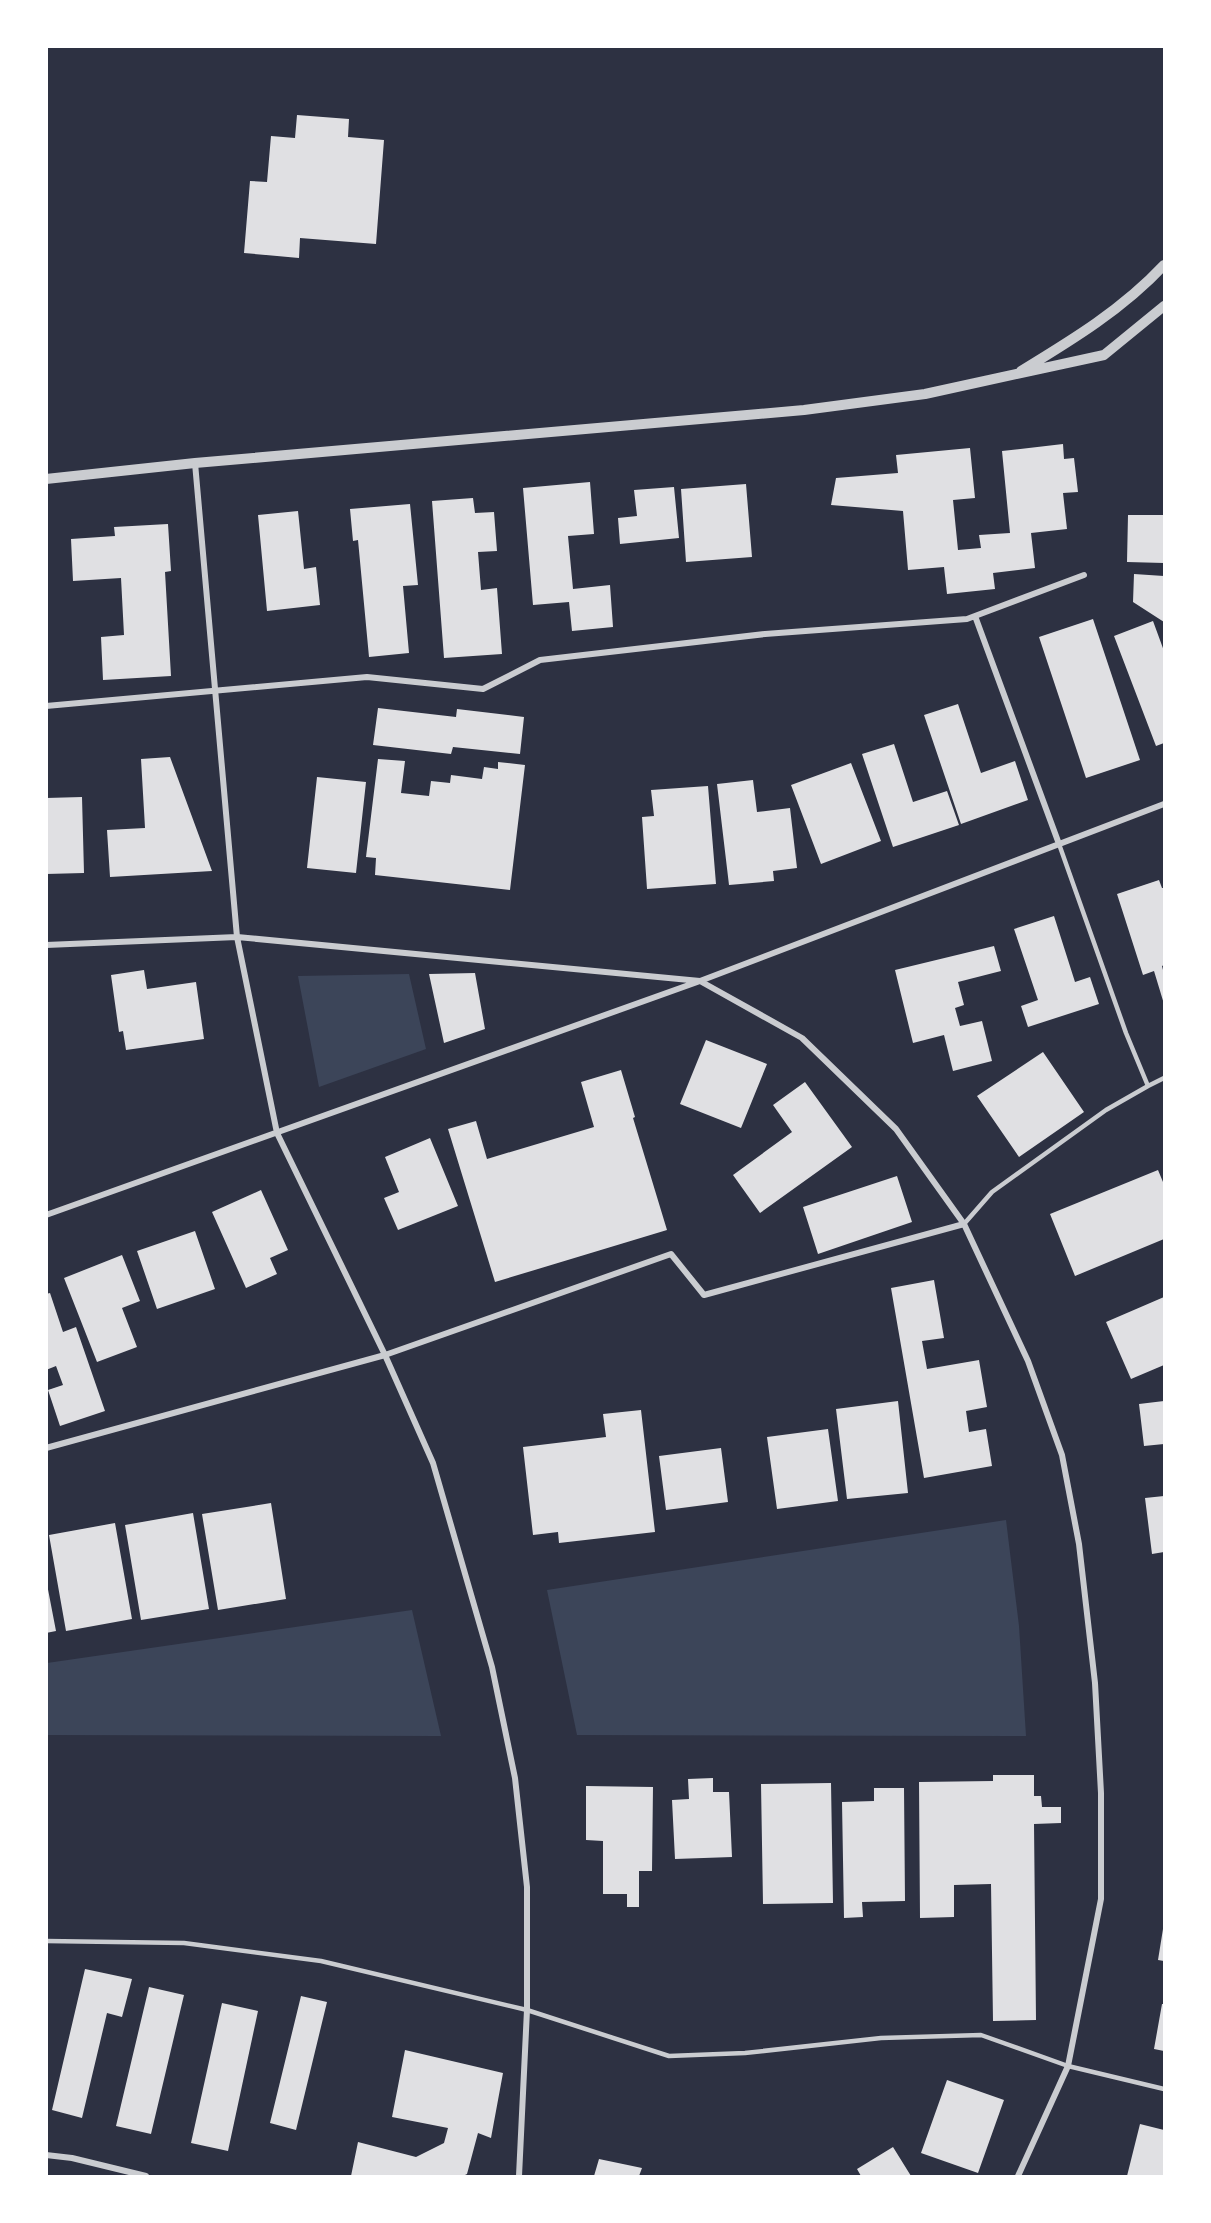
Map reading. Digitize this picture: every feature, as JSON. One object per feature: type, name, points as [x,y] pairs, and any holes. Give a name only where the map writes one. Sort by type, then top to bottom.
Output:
[{"type":"street","points":[[1014,376],[1119,308],[1147,284],[1164,265]]},
{"type":"street","points":[[46,479],[195,463],[804,410],[925,394],[1104,355],[1164,306]]},
{"type":"street","points":[[195,463],[237,937],[277,1133],[385,1355],[433,1462],[492,1667],[515,1778],[527,1887],[527,2010],[519,2176]]},
{"type":"street","points":[[46,706],[367,677],[483,689],[540,660],[765,634],[967,620],[1084,575]]},
{"type":"street","points":[[975,616],[1059,844]]},
{"type":"street","points":[[46,1215],[700,981],[1164,804]]},
{"type":"street","points":[[46,945],[237,937],[700,981],[802,1038],[896,1130],[964,1224],[1028,1361],[1062,1455],[1078,1544],[1095,1683],[1101,1793],[1101,1899],[1068,2066],[1018,2176]]},
{"type":"street","points":[[46,1449],[385,1355],[671,1254],[704,1295],[964,1224]]},
{"type":"street","points":[[46,2154],[146,2176]]},
{"type":"lane","points":[[1059,844],[1126,1033],[1148,1086]]},
{"type":"lane","points":[[964,1224],[992,1192],[1106,1110],[1164,1078]]},
{"type":"lane","points":[[46,1941],[184,1943],[321,1961],[527,2010],[669,2056],[745,2054],[881,2038],[981,2035],[1068,2066],[1164,2089]]},
{"type":"shaded area","points":[[409,974],[426,1049],[319,1087],[298,976]]},
{"type":"shaded area","points":[[1006,1520],[1019,1626],[1026,1736],[577,1735],[547,1590]]},
{"type":"shaded area","points":[[412,1610],[441,1736],[47,1735],[47,1663]]},
{"type":"building","points":[[297,115],[349,119],[348,137],[384,140],[376,244],[300,238],[299,258],[244,253],[250,181],[267,182],[271,136],[295,138]]},
{"type":"building","points":[[1063,444],[1064,459],[1074,458],[1078,492],[1063,493],[1067,529],[1031,533],[1035,568],[993,573],[995,589],[947,594],[944,567],[908,570],[903,511],[831,505],[836,478],[898,473],[896,455],[970,448],[975,498],[953,500],[958,550],[981,548],[979,535],[1010,533],[1002,451]]},
{"type":"building","points":[[590,482],[594,534],[568,536],[573,589],[610,585],[613,627],[572,631],[569,602],[533,605],[523,488]]},
{"type":"building","points":[[746,484],[752,557],[686,562],[681,489]]},
{"type":"building","points":[[674,487],[679,538],[620,544],[618,518],[637,516],[634,490]]},
{"type":"building","points":[[473,498],[475,513],[494,512],[497,551],[478,552],[481,590],[497,588],[502,654],[444,658],[432,501]]},
{"type":"building","points":[[410,504],[418,585],[403,586],[409,653],[369,657],[358,540],[353,541],[350,509]]},
{"type":"building","points":[[298,511],[304,569],[316,567],[320,605],[267,611],[258,515]]},
{"type":"building","points":[[1128,515],[1164,515],[1164,563],[1127,562]]},
{"type":"building","points":[[168,524],[171,571],[165,572],[171,676],[103,680],[101,637],[124,635],[121,578],[73,581],[71,539],[115,536],[114,527]]},
{"type":"building","points":[[1134,574],[1164,576],[1164,622],[1133,602]]},
{"type":"building","points":[[1093,619],[1140,760],[1086,778],[1039,637]]},
{"type":"building","points":[[1153,621],[1164,651],[1164,743],[1156,746],[1114,636]]},
{"type":"building","points":[[958,704],[981,773],[1015,761],[1028,800],[961,824],[924,715]]},
{"type":"building","points":[[378,708],[456,717],[457,709],[524,717],[520,754],[453,747],[451,754],[373,745]]},
{"type":"building","points":[[894,744],[913,802],[947,791],[959,825],[893,847],[862,754]]},
{"type":"building","points":[[170,757],[212,871],[110,877],[107,830],[145,828],[141,759]]},
{"type":"building","points":[[378,759],[405,761],[401,793],[429,796],[431,781],[450,783],[451,775],[482,779],[484,767],[498,769],[498,762],[525,765],[510,890],[375,875],[376,858],[366,857]]},
{"type":"building","points":[[851,763],[881,841],[821,864],[791,785]]},
{"type":"building","points":[[317,777],[366,782],[356,873],[307,868]]},
{"type":"building","points":[[753,780],[757,812],[790,808],[797,868],[773,871],[774,881],[729,885],[717,784]]},
{"type":"building","points":[[708,786],[716,884],[647,889],[642,817],[654,816],[651,790]]},
{"type":"building","points":[[82,797],[84,873],[46,874],[46,798]]},
{"type":"building","points":[[1159,880],[1164,888],[1164,965],[1162,966],[1164,1004],[1154,971],[1143,975],[1117,894]]},
{"type":"building","points":[[1054,916],[1075,982],[1090,977],[1099,1004],[1028,1027],[1021,1006],[1038,1000],[1014,929]]},
{"type":"building","points":[[994,946],[1001,971],[958,982],[964,1005],[955,1008],[960,1026],[982,1021],[992,1061],[953,1071],[944,1035],[913,1043],[895,970]]},
{"type":"building","points":[[144,970],[147,989],[196,982],[204,1039],[126,1050],[123,1031],[119,1032],[111,975]]},
{"type":"building","points":[[475,973],[485,1029],[444,1043],[429,974]]},
{"type":"building","points":[[706,1040],[767,1064],[741,1128],[680,1104]]},
{"type":"building","points":[[1043,1052],[1084,1112],[1019,1157],[977,1096]]},
{"type":"building","points":[[621,1070],[667,1230],[495,1282],[448,1129],[476,1121],[487,1159],[594,1127],[581,1082]]},
{"type":"building","points":[[805,1082],[852,1147],[760,1213],[733,1175],[792,1132],[773,1105]]},
{"type":"building","points":[[430,1138],[458,1206],[398,1230],[384,1198],[399,1192],[385,1157]]},
{"type":"building","points":[[1158,1170],[1164,1181],[1164,1239],[1075,1276],[1050,1214]]},
{"type":"building","points":[[897,1176],[912,1222],[818,1254],[803,1207]]},
{"type":"building","points":[[261,1190],[288,1250],[270,1258],[277,1274],[246,1288],[212,1212]]},
{"type":"building","points":[[195,1231],[215,1289],[157,1309],[137,1251]]},
{"type":"building","points":[[122,1255],[140,1301],[122,1308],[137,1347],[97,1362],[64,1278]]},
{"type":"building","points":[[934,1280],[944,1338],[922,1341],[927,1369],[979,1360],[987,1407],[966,1411],[969,1432],[986,1429],[992,1466],[924,1478],[891,1288]]},
{"type":"building","points":[[50,1293],[63,1332],[76,1327],[105,1411],[60,1426],[48,1390],[63,1385],[56,1366],[46,1370],[46,1294]]},
{"type":"building","points":[[1164,1297],[1164,1365],[1131,1379],[1106,1322]]},
{"type":"building","points":[[898,1401],[908,1493],[847,1499],[836,1409]]},
{"type":"building","points":[[1164,1401],[1164,1444],[1144,1446],[1139,1404]]},
{"type":"building","points":[[641,1410],[655,1532],[559,1543],[558,1532],[533,1535],[523,1447],[606,1437],[603,1414]]},
{"type":"building","points":[[828,1429],[838,1501],[777,1509],[767,1437]]},
{"type":"building","points":[[721,1448],[728,1502],[666,1510],[659,1456]]},
{"type":"building","points":[[1164,1496],[1164,1552],[1152,1554],[1145,1498]]},
{"type":"building","points":[[271,1503],[286,1599],[218,1610],[202,1514]]},
{"type":"building","points":[[193,1513],[209,1609],[141,1620],[125,1525]]},
{"type":"building","points":[[115,1523],[132,1619],[66,1631],[49,1535]]},
{"type":"building","points":[[46,1579],[56,1631],[46,1633]]},
{"type":"building","points":[[993,1775],[1034,1775],[1034,1796],[1041,1796],[1042,1807],[1061,1807],[1061,1823],[1034,1824],[1036,2020],[993,2021],[991,1884],[954,1885],[954,1917],[920,1918],[919,1782],[993,1781]]},
{"type":"building","points":[[713,1778],[713,1792],[729,1792],[732,1857],[675,1859],[672,1800],[689,1799],[688,1779]]},
{"type":"building","points":[[831,1783],[833,1903],[763,1904],[761,1784]]},
{"type":"building","points":[[586,1786],[653,1787],[652,1871],[639,1871],[639,1907],[627,1907],[627,1894],[603,1894],[603,1841],[586,1840]]},
{"type":"building","points":[[874,1788],[904,1788],[905,1901],[862,1902],[863,1917],[844,1918],[842,1802],[874,1801]]},
{"type":"building","points":[[1164,1930],[1164,1961],[1158,1960]]},
{"type":"building","points":[[85,1969],[132,1979],[122,2017],[107,2013],[82,2118],[52,2110]]},
{"type":"building","points":[[149,1987],[184,1995],[151,2134],[116,2126]]},
{"type":"building","points":[[301,1996],[327,2002],[296,2130],[270,2123]]},
{"type":"building","points":[[222,2003],[258,2011],[228,2151],[191,2143]]},
{"type":"building","points":[[1162,2004],[1164,2004],[1164,2051],[1154,2049]]},
{"type":"building","points":[[405,2050],[503,2073],[491,2138],[478,2133],[467,2174],[463,2176],[351,2176],[358,2142],[416,2157],[444,2143],[448,2128],[392,2117]]},
{"type":"building","points":[[947,2080],[1004,2100],[978,2173],[921,2153]]},
{"type":"building","points":[[1140,2124],[1164,2130],[1164,2176],[1127,2176]]},
{"type":"building","points":[[893,2147],[911,2176],[861,2176],[857,2169]]},
{"type":"building","points":[[599,2159],[642,2168],[639,2176],[594,2176]]}]
